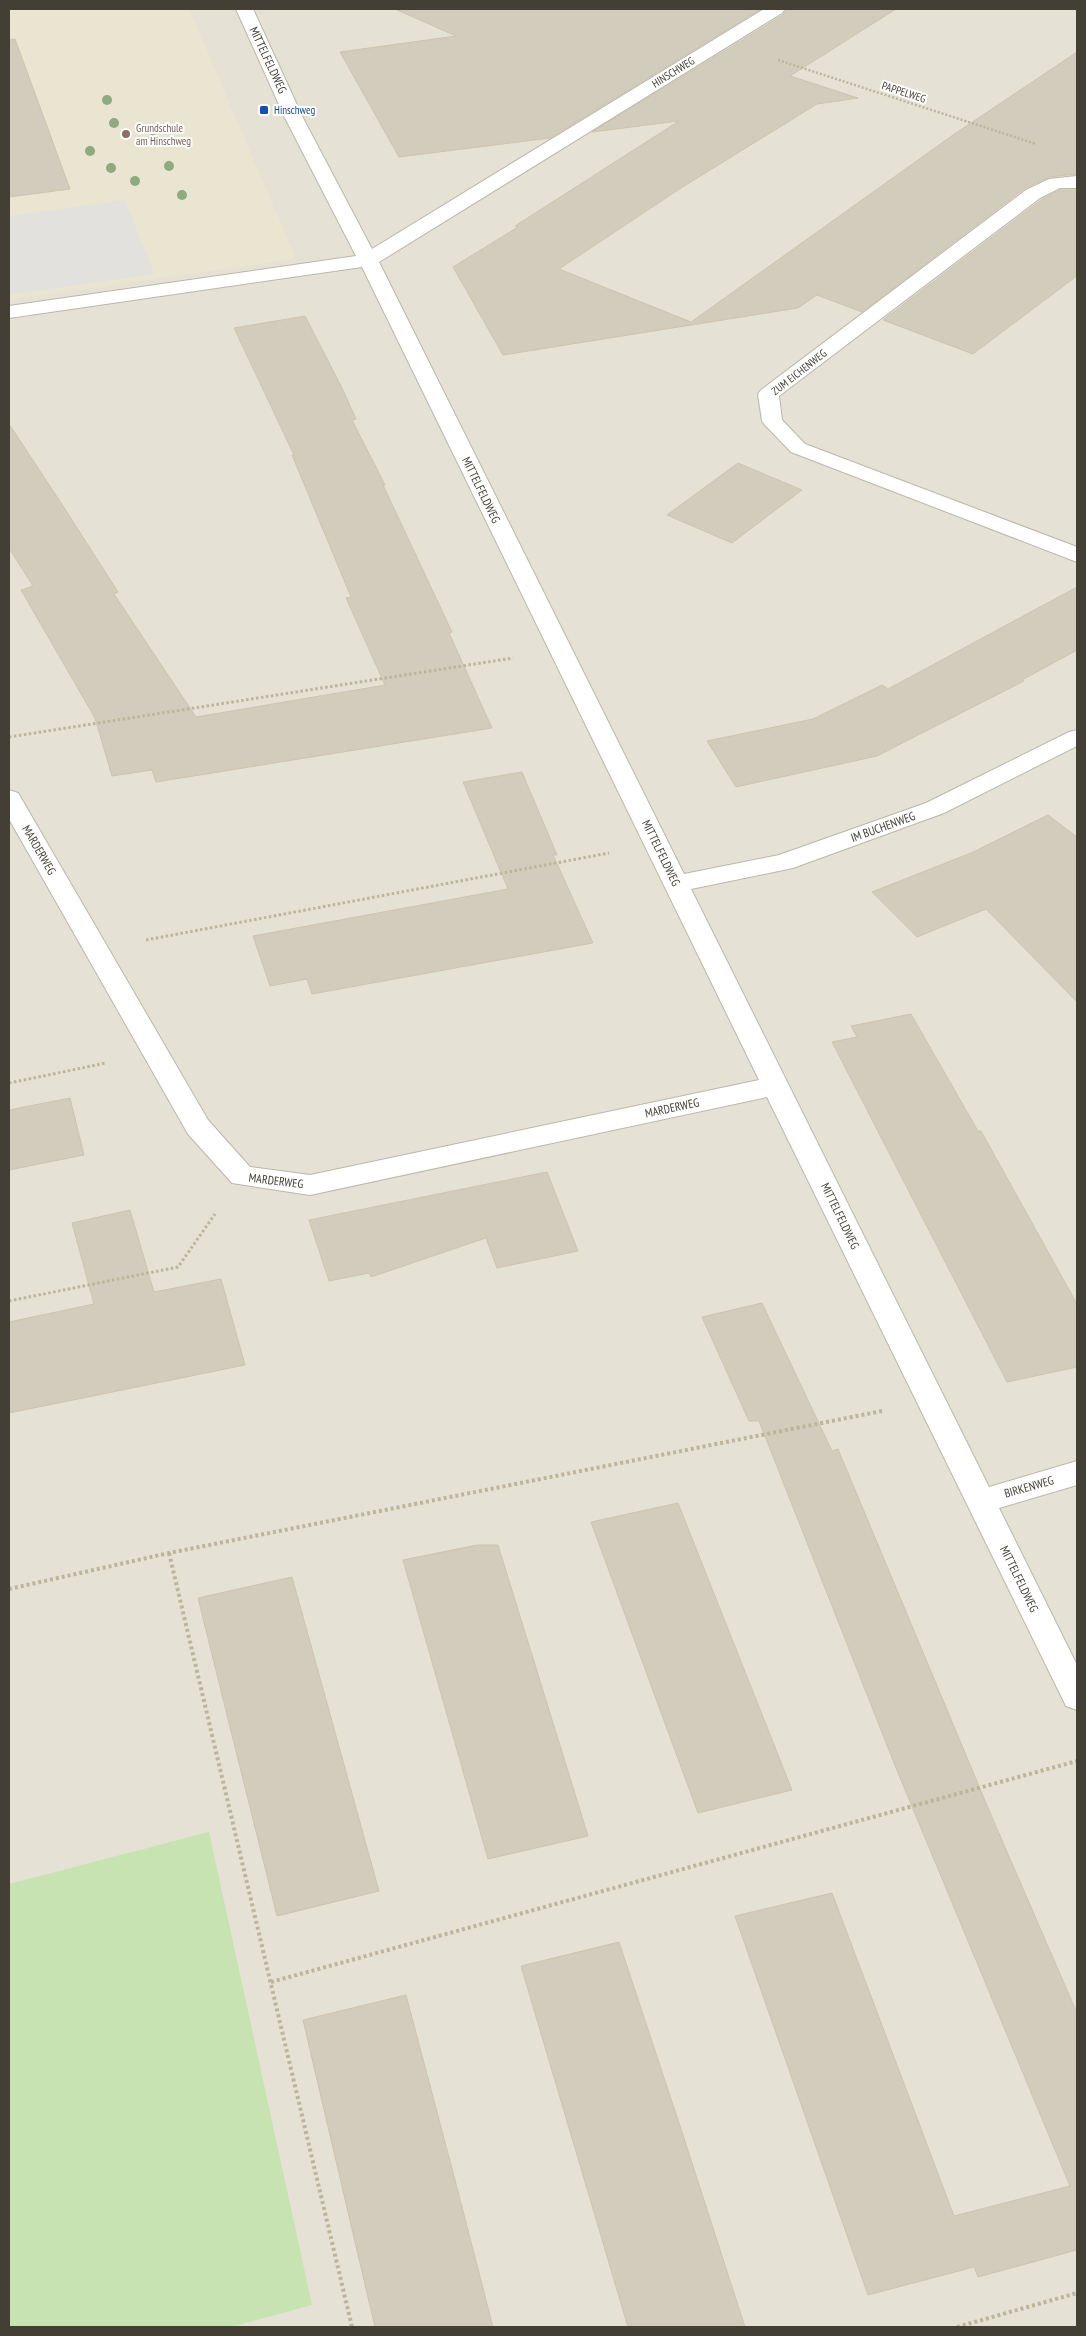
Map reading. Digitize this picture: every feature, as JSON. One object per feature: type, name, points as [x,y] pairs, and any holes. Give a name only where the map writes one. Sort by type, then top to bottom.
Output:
[{"type":"street","name":"MITTELFELDWEG","points":[[244,9],[294,118],[368,260],[1077,1697]]},
{"type":"street","name":"HINSCHWEG","points":[[9,312],[368,260],[776,9]]},
{"type":"street","name":"ZUM EICHENWEG","points":[[1077,182],[1056,183],[1033,194],[768,394],[772,421],[798,448],[1077,555]]},
{"type":"street","name":"IM BUCHENWEG","points":[[676,884],[784,862],[935,808],[1077,737]]},
{"type":"street","name":"MARDERWEG","points":[[9,798],[154,1054],[198,1127],[242,1176],[310,1185],[775,1086]]},
{"type":"street","name":"BIRKENWEG","points":[[981,1501],[1077,1473]]},
{"type":"path","name":"PAPPELWEG","points":[[723,42],[1041,146],[1056,183]]},
{"type":"path","points":[[9,737],[560,651]]},
{"type":"path","points":[[94,949],[656,844]]},
{"type":"path","points":[[9,1083],[154,1054]]},
{"type":"path","points":[[9,1301],[178,1267],[242,1176]]},
{"type":"path","points":[[9,1589],[170,1553],[931,1401]]},
{"type":"path","points":[[170,1553],[352,2327]]},
{"type":"path","points":[[271,1982],[1077,1761]]},
{"type":"path","points":[[957,2327],[1077,2293]]},
{"type":"shaded area","points":[[9,9],[1077,9],[1077,2327],[9,2327]]},
{"type":"shaded area","name":"Grundschule am Hinschweg","points":[[9,9],[189,9],[296,259],[9,300]]},
{"type":"shaded area","points":[[125,200],[154,274],[9,295],[9,216]]},
{"type":"green space","points":[[209,1832],[312,2305],[231,2327],[9,2327],[9,1884]]},
{"type":"building","points":[[395,9],[761,9],[550,138],[399,157],[340,52],[456,36]]},
{"type":"building","points":[[787,9],[896,9],[790,76],[858,98],[817,104],[681,188],[559,269],[691,322],[953,135],[1077,52],[1077,174],[1049,177],[1025,188],[862,312],[817,295],[798,308],[503,355],[453,267],[518,227],[515,226],[679,121],[592,132],[783,15]]},
{"type":"building","points":[[15,39],[70,189],[9,197],[9,40]]},
{"type":"building","points":[[1060,190],[1077,190],[1077,276],[973,354],[883,320],[1041,200]]},
{"type":"building","points":[[305,316],[342,388],[356,419],[352,420],[385,485],[383,485],[452,632],[449,633],[492,728],[156,782],[152,770],[112,776],[95,718],[21,590],[33,586],[9,548],[9,424],[118,592],[114,594],[196,717],[385,685],[346,598],[351,597],[292,455],[294,455],[234,328]]},
{"type":"building","points":[[738,463],[802,490],[732,543],[667,515]]},
{"type":"building","points":[[1077,587],[1077,650],[1022,680],[1024,681],[877,756],[736,787],[707,741],[813,719],[882,685],[888,689]]},
{"type":"building","points":[[522,772],[557,855],[553,855],[593,943],[312,994],[307,979],[270,986],[253,936],[508,889],[463,782]]},
{"type":"building","points":[[1048,815],[1077,837],[1077,1002],[986,909],[917,937],[872,892],[971,853]]},
{"type":"building","points":[[911,1014],[978,1131],[981,1131],[1077,1304],[1077,1367],[1007,1382],[832,1042],[857,1037],[851,1026]]},
{"type":"building","points":[[70,1098],[84,1155],[9,1170],[9,1110]]},
{"type":"building","points":[[547,1172],[578,1251],[497,1268],[486,1238],[371,1277],[369,1273],[329,1281],[309,1220]]},
{"type":"building","points":[[130,1210],[154,1292],[221,1279],[245,1365],[9,1413],[9,1322],[94,1304],[72,1223]]},
{"type":"building","points":[[762,1303],[832,1451],[838,1449],[991,1815],[1077,2013],[1077,2250],[978,2277],[974,2267],[868,2295],[735,1916],[832,1893],[954,2216],[1070,2186],[896,1768],[759,1421],[749,1421],[702,1317]]},
{"type":"building","points":[[678,1503],[792,1790],[698,1813],[591,1522]]},
{"type":"building","points":[[477,1545],[498,1545],[588,1836],[488,1859],[403,1560]]},
{"type":"building","points":[[292,1577],[379,1891],[277,1916],[198,1598]]},
{"type":"building","points":[[619,1942],[745,2327],[628,2327],[521,1966]]},
{"type":"building","points":[[406,1995],[493,2327],[375,2327],[303,2020]]},
{"type":"place","name":"Hinschweg","points":[[264,110]]},
{"type":"place","name":"Grundschule am Hinschweg","points":[[126,134]]}]
